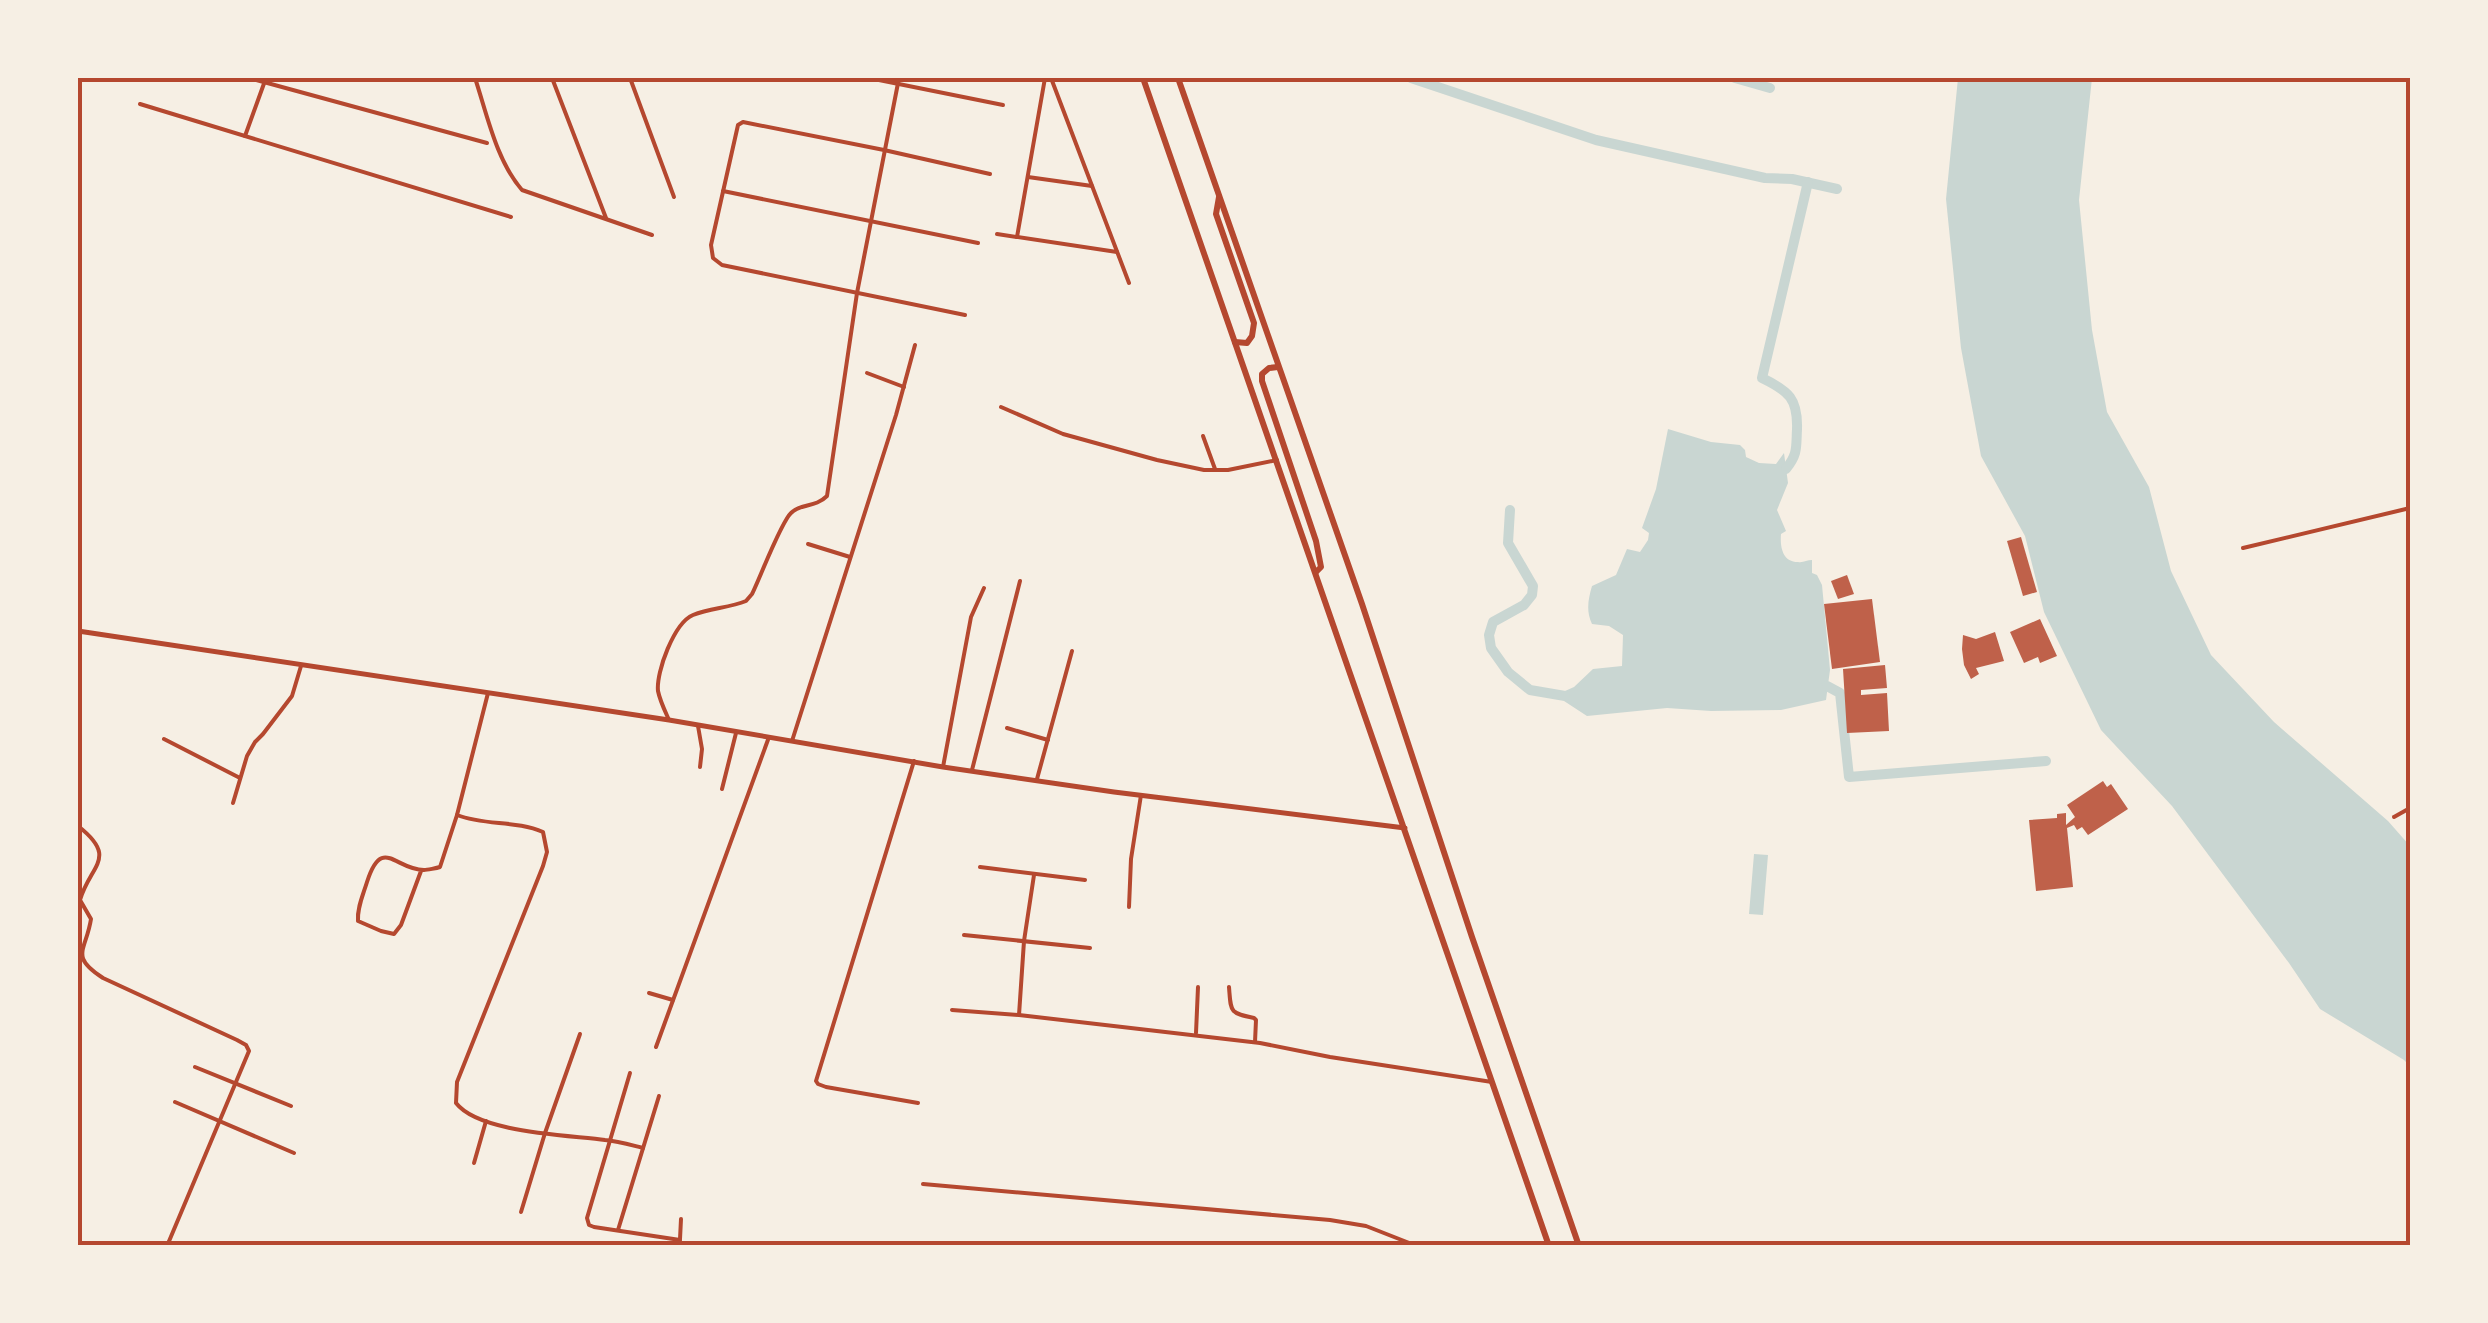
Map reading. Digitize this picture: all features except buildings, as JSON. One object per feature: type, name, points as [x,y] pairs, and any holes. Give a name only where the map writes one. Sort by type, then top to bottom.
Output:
[{"type":"main road","points":[[1143,78],[1549,1246]]},
{"type":"main road","points":[[1178,78],[1362,604],[1579,1246]]},
{"type":"main road","points":[[1220,196],[1216,214],[1254,323],[1248,343],[1235,342]]},
{"type":"main road","points":[[1279,367],[1269,368],[1262,374],[1262,380],[1316,541],[1321,567],[1316,572]]},
{"type":"street","points":[[250,78],[487,143]]},
{"type":"street","points":[[475,78],[502,158],[522,190],[652,235]]},
{"type":"street","points":[[552,78],[606,218]]},
{"type":"street","points":[[630,78],[674,197]]},
{"type":"street","points":[[869,78],[898,80],[1003,105]]},
{"type":"street","points":[[1017,237],[1048,78]]},
{"type":"street","points":[[1048,78],[1129,283]]},
{"type":"street","points":[[245,136],[265,80]]},
{"type":"street","points":[[669,720],[658,683],[681,623],[689,616],[746,601],[788,514],[816,505],[827,496],[857,292],[898,80]]},
{"type":"street","points":[[140,104],[511,216]]},
{"type":"street","points":[[965,315],[716,262],[710,253],[711,245],[738,125],[743,122],[990,174]]},
{"type":"street","points":[[1028,177],[1092,186]]},
{"type":"street","points":[[721,191],[978,243]]},
{"type":"street","points":[[997,234],[1117,252]]},
{"type":"street","points":[[792,742],[915,345]]},
{"type":"street","points":[[867,373],[904,387]]},
{"type":"street","points":[[1001,407],[1062,434],[1204,470],[1228,470],[1276,460]]},
{"type":"street","points":[[1203,436],[1215,470]]},
{"type":"street","points":[[2243,548],[2410,508]]},
{"type":"street","points":[[808,544],[850,557]]},
{"type":"street","points":[[972,770],[1020,581]]},
{"type":"street","points":[[943,767],[972,618],[984,588]]},
{"type":"street","points":[[78,632],[669,720],[943,767],[1404,828]]},
{"type":"street","points":[[1037,779],[1072,651]]},
{"type":"street","points":[[233,803],[246,756],[292,696],[301,664]]},
{"type":"street","points":[[421,871],[394,934],[358,921],[373,864],[380,858],[390,857],[421,871],[440,867],[488,693]]},
{"type":"street","points":[[698,726],[700,768]]},
{"type":"street","points":[[1007,728],[1048,740]]},
{"type":"street","points":[[722,789],[736,733]]},
{"type":"street","points":[[656,1047],[768,738]]},
{"type":"street","points":[[164,739],[240,778]]},
{"type":"street","points":[[914,761],[816,1081],[821,1086],[918,1103]]},
{"type":"street","points":[[1129,906],[1131,858],[1141,796]]},
{"type":"street","points":[[2394,818],[2410,808]]},
{"type":"street","points":[[457,815],[532,827],[543,832],[547,852],[457,1082],[456,1104],[462,1111],[486,1121],[643,1148]]},
{"type":"street","points":[[78,826],[100,851],[100,860],[80,900],[90,919],[82,956],[85,967],[246,1045],[250,1052],[168,1246]]},
{"type":"street","points":[[980,867],[1085,880]]},
{"type":"street","points":[[1019,1015],[1034,875]]},
{"type":"street","points":[[964,935],[1090,948]]},
{"type":"street","points":[[1196,1034],[1198,988]]},
{"type":"street","points":[[1228,988],[1231,1009],[1256,1020],[1256,1042]]},
{"type":"street","points":[[649,993],[674,1000]]},
{"type":"street","points":[[952,1010],[1256,1042],[1492,1082]]},
{"type":"street","points":[[521,1212],[580,1034]]},
{"type":"street","points":[[195,1067],[291,1106]]},
{"type":"street","points":[[630,1073],[587,1218],[589,1225],[679,1243],[681,1219]]},
{"type":"street","points":[[618,1230],[659,1096]]},
{"type":"street","points":[[175,1102],[294,1153]]},
{"type":"street","points":[[474,1163],[486,1121]]},
{"type":"street","points":[[922,1184],[1330,1220],[1366,1226],[1417,1246]]},
{"type":"shaded area","points":[[1958,78],[2092,78],[2079,200],[2092,330],[2107,412],[2149,487],[2171,571],[2211,655],[2274,722],[2388,821],[2410,846],[2410,1066],[2320,1009],[2172,806],[2101,730],[2044,612],[2025,536],[1981,456],[1961,348],[1946,199]]},
{"type":"shaded area","points":[[1668,429],[1711,442],[1740,445],[1746,457],[1759,463],[1776,464],[1784,453],[1788,483],[1777,510],[1786,531],[1781,534],[1782,548],[1793,561],[1812,560],[1812,573],[1822,585],[1830,670],[1826,700],[1781,710],[1667,708],[1587,716],[1564,701],[1565,691],[1593,669],[1622,666],[1623,635],[1609,626],[1592,624],[1589,596],[1592,586],[1616,575],[1627,549],[1640,552],[1648,540],[1649,533],[1642,528],[1656,489]]},
{"type":"shaded area","points":[[1754,854],[1768,855],[1763,915],[1749,914]]},
{"type":"waterway","points":[[1411,78],[1596,140],[1765,178],[1792,179],[1837,189]]},
{"type":"waterway","points":[[1735,78],[1770,88]]},
{"type":"waterway","points":[[1786,469],[1796,450],[1796,410],[1785,392],[1762,378],[1808,182]]},
{"type":"waterway","points":[[1510,510],[1508,543],[1533,586],[1532,595],[1524,605],[1493,622],[1491,648],[1508,672],[1530,690],[1565,696]]},
{"type":"waterway","points":[[1827,686],[1840,693],[1849,777],[2046,761]]}]
